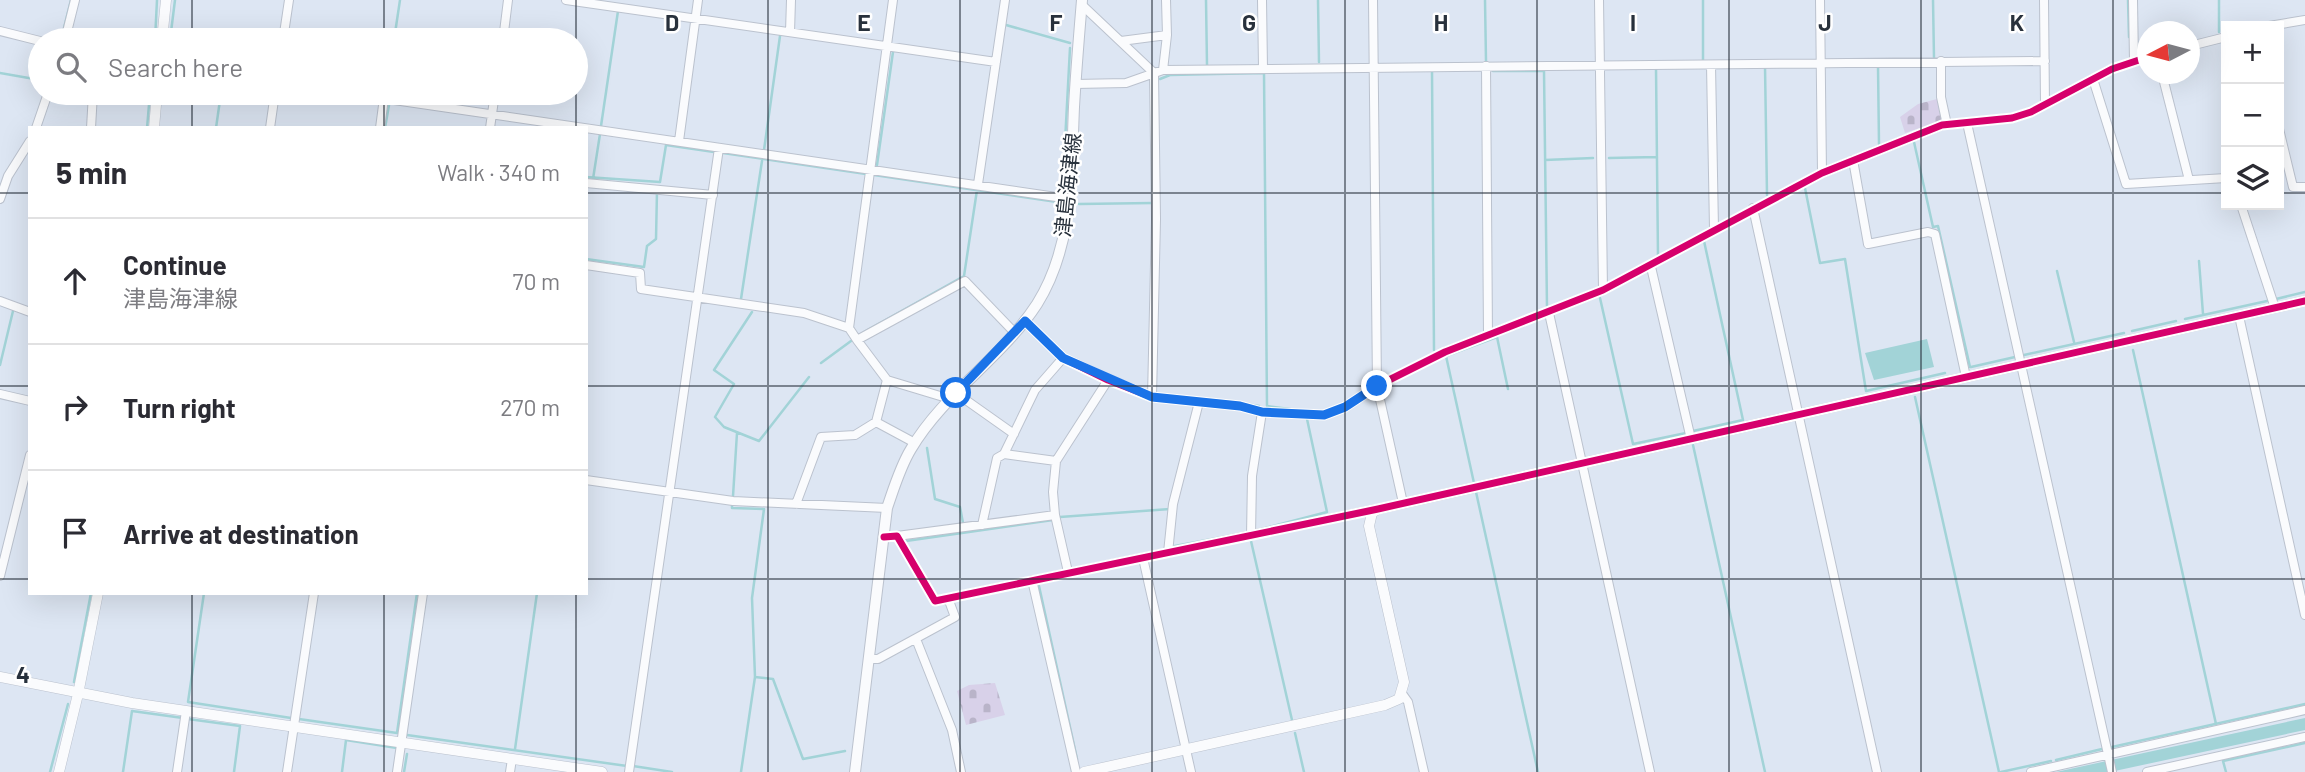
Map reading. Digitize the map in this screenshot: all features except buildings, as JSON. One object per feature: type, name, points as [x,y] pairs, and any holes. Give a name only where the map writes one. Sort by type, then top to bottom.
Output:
[{"type":"main road","name":"津島海津線","points":[[855,772],[871,659],[887,508],[901,469],[915,443],[953,396],[1025,321],[1051,277],[1066,229],[1082,2]]},
{"type":"street","points":[[68,28],[75,0]]},
{"type":"street","points":[[163,28],[166,0]]},
{"type":"street","points":[[285,28],[289,0]]},
{"type":"street","points":[[504,28],[508,0]]},
{"type":"street","points":[[566,0],[996,62]]},
{"type":"street","points":[[679,141],[698,0]]},
{"type":"street","points":[[790,32],[791,0]]},
{"type":"street","points":[[849,328],[893,0]]},
{"type":"street","points":[[978,184],[1005,0]]},
{"type":"street","points":[[1163,70],[1167,35],[1166,0]]},
{"type":"street","points":[[1262,0],[1263,68]]},
{"type":"street","points":[[1373,0],[1377,386],[1403,503]]},
{"type":"street","points":[[1599,0],[1603,290]]},
{"type":"street","points":[[1819,0],[1822,173]]},
{"type":"street","points":[[2044,0],[2045,105]]},
{"type":"street","points":[[2133,0],[2134,61]]},
{"type":"street","points":[[1082,2],[1154,73],[1156,219],[1152,397]]},
{"type":"street","points":[[2284,24],[2305,20]]},
{"type":"street","points":[[0,31],[28,38]]},
{"type":"street","points":[[1121,41],[1167,35]]},
{"type":"street","points":[[2200,43],[2221,38]]},
{"type":"street","points":[[1025,321],[1063,358],[1152,397],[1262,412],[1324,415],[1345,407],[1377,386],[1445,352],[1549,313],[1651,267],[1714,229],[1822,173],[1900,139],[1947,125],[2012,118],[2137,60]]},
{"type":"street","points":[[1941,61],[1941,97],[1947,125]]},
{"type":"street","points":[[1075,84],[1126,83],[1163,70],[2045,61]]},
{"type":"street","points":[[1711,65],[1714,229]]},
{"type":"street","points":[[1486,66],[1488,336]]},
{"type":"street","points":[[2093,79],[2126,184],[2221,178]]},
{"type":"street","points":[[2165,84],[2189,180]]},
{"type":"street","points":[[37,126],[44,105]]},
{"type":"street","points":[[91,126],[92,105]]},
{"type":"street","points":[[154,126],[156,105]]},
{"type":"street","points":[[270,126],[273,105]]},
{"type":"street","points":[[380,126],[383,105]]},
{"type":"street","points":[[431,105],[575,126]]},
{"type":"street","points":[[490,126],[493,105]]},
{"type":"street","points":[[1967,123],[2112,772]]},
{"type":"street","points":[[588,128],[1070,199]]},
{"type":"street","points":[[2284,147],[2293,187],[2305,187]]},
{"type":"street","points":[[629,772],[719,148]]},
{"type":"street","points":[[0,199],[8,176],[26,158]]},
{"type":"street","points":[[1853,160],[1868,244],[1928,232],[1935,234],[1966,377]]},
{"type":"street","points":[[2284,168],[2289,167]]},
{"type":"street","points":[[588,183],[664,188],[713,195]]},
{"type":"street","points":[[1753,208],[1877,772]]},
{"type":"street","points":[[2243,210],[2275,308]]},
{"type":"street","points":[[588,265],[640,273],[641,289],[804,313],[849,328],[887,380],[953,396],[1014,434]]},
{"type":"street","points":[[1651,267],[1691,439]]},
{"type":"street","points":[[858,340],[965,281],[1015,333]]},
{"type":"street","points":[[0,300],[28,311]]},
{"type":"street","points":[[897,536],[934,601],[1378,509],[2305,301]]},
{"type":"street","points":[[1549,313],[1650,772]]},
{"type":"street","points":[[2239,316],[2305,615]]},
{"type":"street","points":[[982,525],[997,458],[1004,454],[1035,390],[1063,358]]},
{"type":"street","points":[[796,504],[821,437],[848,437],[876,422],[887,380]]},
{"type":"street","points":[[1068,572],[1055,515],[1053,492],[1056,461],[1108,380]]},
{"type":"street","points":[[0,394],[28,401]]},
{"type":"street","points":[[1168,552],[1173,504],[1199,402]]},
{"type":"street","points":[[1251,536],[1252,476],[1262,412]]},
{"type":"street","points":[[876,422],[915,443]]},
{"type":"street","points":[[1004,454],[1056,461]]},
{"type":"street","points":[[0,576],[28,463]]},
{"type":"street","points":[[588,480],[733,501],[887,508]]},
{"type":"street","points":[[1378,509],[1372,513],[1369,526],[1404,682],[1403,695],[1408,702],[1424,772]]},
{"type":"street","points":[[884,537],[1055,515]]},
{"type":"street","points":[[1143,558],[1191,772]]},
{"type":"street","points":[[1032,580],[1076,772]]},
{"type":"street","points":[[58,772],[78,694],[98,595]]},
{"type":"street","points":[[287,772],[314,595]]},
{"type":"street","points":[[397,772],[423,595]]},
{"type":"street","points":[[871,659],[878,659],[955,617],[948,598]]},
{"type":"street","points":[[916,639],[951,730],[961,772]]},
{"type":"street","points":[[0,677],[78,694],[603,772]]},
{"type":"street","points":[[1084,772],[1385,705],[1403,695]]},
{"type":"street","points":[[177,772],[186,710]]},
{"type":"street","points":[[2031,772],[2305,710]]},
{"type":"street","points":[[2147,772],[2305,737]]},
{"type":"street","points":[[510,772],[512,759]]},
{"type":"green space","points":[[1937,99],[1943,120],[1905,133],[1900,117],[1918,104]]},
{"type":"green space","points":[[995,683],[1005,715],[966,725],[957,691],[969,685]]},
{"type":"shaded area","points":[[1927,339],[1934,367],[1874,380],[1865,353]]},
{"type":"shaded area","points":[[2305,718],[2305,730],[2110,772],[2056,772]]},
{"type":"waterway","points":[[64,28],[71,0]]},
{"type":"waterway","points":[[156,28],[157,0]]},
{"type":"waterway","points":[[172,28],[175,0]]},
{"type":"waterway","points":[[396,28],[400,0]]},
{"type":"waterway","points":[[1206,0],[1207,65]]},
{"type":"waterway","points":[[1318,0],[1319,62]]},
{"type":"waterway","points":[[1485,0],[1486,61]]},
{"type":"waterway","points":[[1703,0],[1703,60]]},
{"type":"waterway","points":[[1933,0],[1934,58]]},
{"type":"waterway","points":[[2128,0],[2129,37]]},
{"type":"waterway","points":[[2219,0],[2219,32]]},
{"type":"waterway","points":[[601,126],[618,11]]},
{"type":"waterway","points":[[1006,25],[1070,43]]},
{"type":"waterway","points":[[764,150],[780,36]]},
{"type":"waterway","points":[[1065,142],[1070,48]]},
{"type":"waterway","points":[[877,165],[893,52]]},
{"type":"waterway","points":[[1765,66],[1767,195]]},
{"type":"waterway","points":[[1878,66],[1879,144]]},
{"type":"waterway","points":[[1656,68],[1658,257]]},
{"type":"waterway","points":[[1432,71],[1434,350]]},
{"type":"waterway","points":[[1493,71],[1544,71],[1547,308]]},
{"type":"waterway","points":[[0,73],[28,78]]},
{"type":"waterway","points":[[1160,79],[1170,75],[1264,73],[1267,406],[1305,411]]},
{"type":"waterway","points":[[147,126],[149,105]]},
{"type":"waterway","points":[[216,126],[219,105]]},
{"type":"waterway","points":[[385,126],[389,105]]},
{"type":"waterway","points":[[593,179],[600,134]]},
{"type":"waterway","points":[[1914,142],[1933,227],[1938,226],[1970,367]]},
{"type":"waterway","points":[[588,177],[660,182],[666,145],[714,152]]},
{"type":"waterway","points":[[723,153],[866,174]]},
{"type":"waterway","points":[[1609,158],[1657,157]]},
{"type":"waterway","points":[[1545,160],[1593,158]]},
{"type":"waterway","points":[[1062,192],[1064,159]]},
{"type":"waterway","points":[[741,299],[762,161]]},
{"type":"waterway","points":[[874,175],[1057,202]]},
{"type":"waterway","points":[[1805,188],[1820,263],[1845,259],[1866,391],[1945,373]]},
{"type":"waterway","points":[[864,332],[964,276],[977,190]]},
{"type":"waterway","points":[[588,259],[644,267],[647,246],[656,239],[657,191]]},
{"type":"waterway","points":[[1079,204],[1153,203]]},
{"type":"waterway","points":[[1693,431],[1743,420],[1704,241]]},
{"type":"waterway","points":[[2199,261],[2203,314]]},
{"type":"waterway","points":[[2057,271],[2074,342]]},
{"type":"waterway","points":[[2276,299],[2305,292]]},
{"type":"waterway","points":[[1600,298],[1633,444],[1686,433]]},
{"type":"waterway","points":[[2185,319],[2267,301]]},
{"type":"waterway","points":[[0,365],[13,311]]},
{"type":"waterway","points":[[752,312],[714,370],[734,384],[715,417],[724,427],[759,441],[809,377]]},
{"type":"waterway","points":[[2132,331],[2176,321]]},
{"type":"waterway","points":[[2024,355],[2124,333]]},
{"type":"waterway","points":[[1474,483],[1446,356],[1497,337],[1508,389]]},
{"type":"waterway","points":[[821,363],[851,341]]},
{"type":"waterway","points":[[2133,350],[2216,724]]},
{"type":"waterway","points":[[1971,367],[2015,357]]},
{"type":"waterway","points":[[1915,397],[1999,772]]},
{"type":"waterway","points":[[1210,399],[1259,406]]},
{"type":"waterway","points":[[1258,530],[1327,512],[1307,419]]},
{"type":"waterway","points":[[733,496],[737,433]]},
{"type":"waterway","points":[[1693,445],[1765,772]]},
{"type":"waterway","points":[[927,448],[935,499],[960,507],[963,523]]},
{"type":"waterway","points":[[1476,492],[1538,772]]},
{"type":"waterway","points":[[732,505],[732,508],[764,509],[752,598],[755,677],[741,772]]},
{"type":"waterway","points":[[1060,517],[1170,509],[1169,512]]},
{"type":"waterway","points":[[906,541],[1053,520]]},
{"type":"waterway","points":[[1175,546],[1244,533]]},
{"type":"waterway","points":[[1251,541],[1292,720]]},
{"type":"waterway","points":[[1039,586],[1077,759]]},
{"type":"waterway","points":[[74,682],[91,595]]},
{"type":"waterway","points":[[204,595],[188,702],[291,718]]},
{"type":"waterway","points":[[299,719],[397,733],[417,595]]},
{"type":"waterway","points":[[515,749],[537,595]]},
{"type":"waterway","points":[[755,677],[773,679],[803,759],[845,751]]},
{"type":"waterway","points":[[50,772],[68,704]]},
{"type":"waterway","points":[[2112,747],[2305,704]]},
{"type":"waterway","points":[[123,772],[132,711],[183,718]]},
{"type":"waterway","points":[[188,719],[240,726],[234,772]]},
{"type":"waterway","points":[[1295,733],[1304,772]]},
{"type":"waterway","points":[[407,735],[627,766]]},
{"type":"waterway","points":[[342,772],[346,740],[397,748]]},
{"type":"waterway","points":[[2226,772],[2223,761],[2305,743]]},
{"type":"waterway","points":[[2056,760],[2102,749]]},
{"type":"waterway","points":[[404,772],[407,754]]},
{"type":"waterway","points":[[2001,772],[2051,761]]},
{"type":"waterway","points":[[633,766],[672,772]]},
{"type":"cycle path","points":[[1025,321],[1063,358],[1152,397],[1240,406],[1262,412],[1324,415],[1345,407],[1377,386],[1445,352],[1603,290],[1822,173],[1942,125],[2012,118],[2031,112],[2112,69],[2137,61]]},
{"type":"cycle path","points":[[884,537],[897,536],[935,601],[1378,509],[2305,301]]},
{"type":"route","points":[[956,393],[1025,321],[1063,358],[1152,397],[1240,406],[1262,412],[1324,415],[1345,407],[1377,386]]}]
